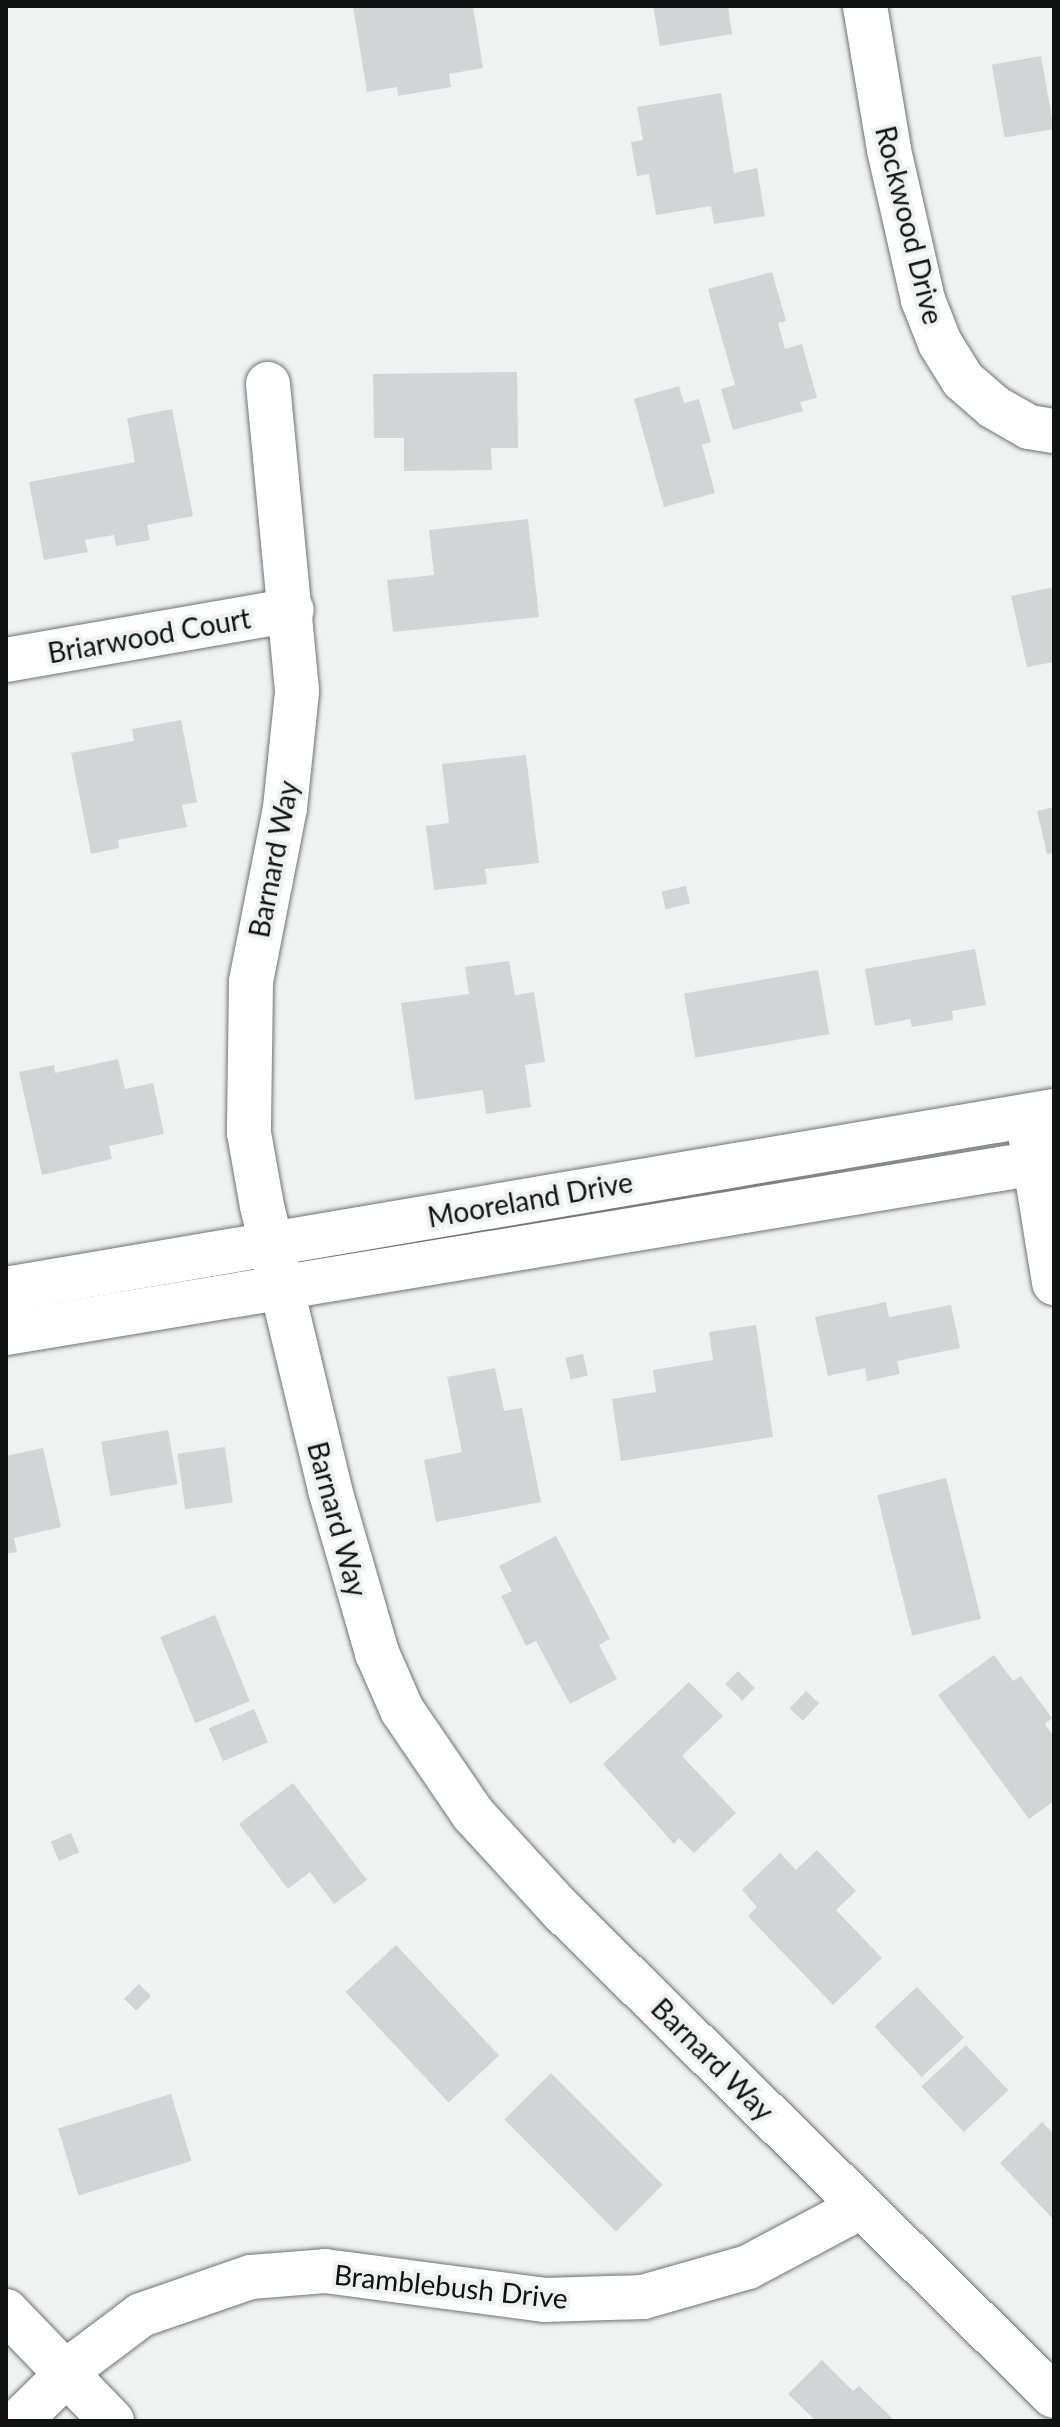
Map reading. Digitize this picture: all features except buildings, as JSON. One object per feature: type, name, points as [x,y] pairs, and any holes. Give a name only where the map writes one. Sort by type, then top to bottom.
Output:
[{"type":"street","name":"Rockwood Drive","points":[[865,6],[896,180],[923,300],[940,343],[963,380],[994,407],[1029,427],[1054,431]]},
{"type":"street","name":"Barnard Way","points":[[268,384],[292,610],[294,750],[258,939],[247,1037],[249,1133],[271,1243],[357,1597],[402,1710],[434,1763],[561,1910],[1054,2396]]},
{"type":"street","name":"Briarwood Court","points":[[6,660],[292,610]]},
{"type":"street","name":"Mooreland Drive","points":[[6,1289],[1040,1113]]},
{"type":"street","points":[[1040,1113],[1054,1283]]},
{"type":"street","name":"Mooreland Drive","points":[[6,1333],[1044,1162]]},
{"type":"street","name":"Bramblebush Drive","points":[[19,2421],[67,2375],[141,2315],[251,2277],[325,2271],[544,2300],[643,2297],[748,2267],[861,2207]]},
{"type":"street","points":[[6,2311],[112,2421]]}]
